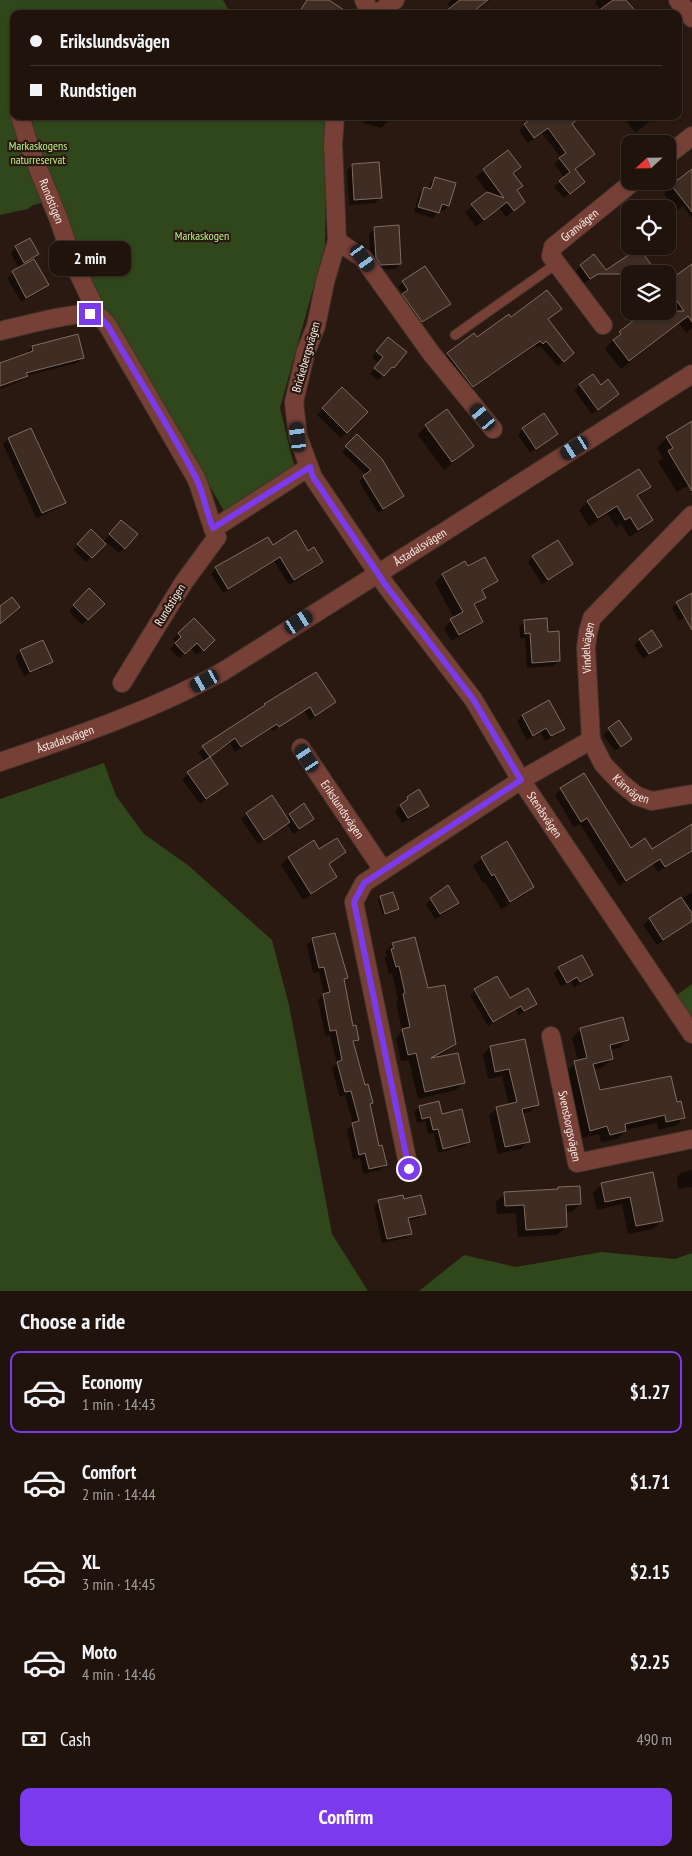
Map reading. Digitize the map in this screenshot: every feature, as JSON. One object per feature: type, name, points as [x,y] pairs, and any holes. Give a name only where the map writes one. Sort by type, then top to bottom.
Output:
[{"type":"street","points":[[382,10],[395,0]]},
{"type":"street","points":[[678,0],[692,18]]},
{"type":"street","name":"Rundstigen","points":[[21,120],[73,262],[92,302],[90,314]]},
{"type":"street","name":"Brickebergsvägen","points":[[335,120],[333,144],[338,241],[325,282],[316,326],[306,351],[294,402],[298,437],[313,477],[377,573]]},
{"type":"street","points":[[676,149],[692,136]]},
{"type":"street","name":"Granvägen","points":[[556,264],[551,256],[553,247],[623,190]]},
{"type":"street","points":[[338,241],[363,258],[431,353],[493,429]]},
{"type":"street","points":[[556,264],[603,325]]},
{"type":"street","points":[[0,331],[90,314],[99,316],[108,326],[196,478],[213,528],[310,467]]},
{"type":"street","name":"Åstadalsvägen","points":[[0,762],[100,728],[189,690],[444,532],[692,374]]},
{"type":"street","name":"Vindelvägen","points":[[591,740],[586,648],[592,618],[692,515]]},
{"type":"street","name":"Rundstigen","points":[[122,683],[184,582],[217,537],[213,528]]},
{"type":"street","name":"Stenåsvägen","points":[[377,573],[473,699],[521,780],[692,1034]]},
{"type":"street","points":[[409,1169],[354,902],[364,883],[383,870],[521,780],[591,740]]},
{"type":"street","name":"Kärrvägen","points":[[591,740],[603,764],[637,796],[652,801],[692,794]]},
{"type":"street","name":"Erikslundsvägen","points":[[301,748],[383,870]]},
{"type":"street","name":"Svensborgsvägen","points":[[551,1036],[577,1163],[692,1140]]},
{"type":"lane","points":[[455,335],[556,264]]},
{"type":"green space","name":"Markaskogen","points":[[0,0],[223,0],[229,10],[10,10],[10,120],[327,120],[325,246],[280,408],[294,465],[226,514],[42,203],[33,205],[28,209],[0,215]]},
{"type":"green space","points":[[104,763],[116,796],[144,834],[189,866],[272,940],[289,1005],[332,1234],[368,1291],[0,1291],[0,799]]},
{"type":"green space","points":[[692,984],[692,1025],[673,998]]},
{"type":"green space","points":[[601,1252],[675,1259],[692,1253],[692,1291],[419,1291],[464,1255],[516,1267]]},
{"type":"building","points":[[307,0],[329,0],[344,10],[301,10]]},
{"type":"building","points":[[460,0],[488,0],[475,10],[447,10]]},
{"type":"building","points":[[613,0],[626,0],[635,10],[599,10]]},
{"type":"building","points":[[530,120],[577,120],[572,124],[595,154],[575,169],[585,182],[570,194],[559,181],[570,172],[559,158],[566,153],[548,128],[534,138],[524,124]]},
{"type":"building","points":[[508,150],[521,167],[513,173],[523,186],[517,190],[525,202],[514,211],[507,202],[484,220],[471,204],[487,192],[504,198],[483,169]]},
{"type":"building","points":[[379,162],[382,198],[354,200],[352,164]]},
{"type":"building","points":[[692,169],[692,212],[675,190],[676,181]]},
{"type":"building","points":[[435,177],[456,183],[449,206],[442,204],[439,213],[418,207],[424,187],[431,189]]},
{"type":"building","points":[[399,225],[401,264],[381,265],[376,258],[374,227]]},
{"type":"building","points":[[30,238],[39,254],[24,263],[15,246]]},
{"type":"building","points":[[594,254],[606,270],[628,255],[644,255],[651,265],[621,265],[621,274],[598,274],[590,279],[580,265]]},
{"type":"building","points":[[34,259],[49,285],[26,298],[12,271]]},
{"type":"building","points":[[692,264],[692,322],[688,316],[629,361],[613,340],[621,334],[619,332],[634,320],[676,320],[676,311],[684,311],[676,300],[676,275]]},
{"type":"building","points":[[425,266],[451,304],[422,322],[402,294],[408,290],[402,281]]},
{"type":"building","points":[[547,290],[562,309],[548,319],[574,353],[564,362],[546,341],[543,344],[540,341],[473,387],[447,353],[474,333],[477,337],[509,314],[511,317]]},
{"type":"building","points":[[78,334],[84,358],[26,373],[28,376],[0,386],[0,363],[33,351],[32,346]]},
{"type":"building","points":[[388,337],[407,352],[394,368],[392,367],[384,376],[374,368],[383,357],[376,351]]},
{"type":"building","points":[[593,374],[601,385],[608,379],[619,394],[598,410],[579,384]]},
{"type":"building","points":[[342,387],[368,412],[347,433],[322,408]]},
{"type":"building","points":[[447,409],[474,446],[452,462],[425,425]]},
{"type":"building","points":[[544,413],[558,434],[536,449],[522,428]]},
{"type":"building","points":[[692,421],[692,491],[668,451],[673,448],[666,437]]},
{"type":"building","points":[[31,428],[66,503],[42,513],[8,438]]},
{"type":"building","points":[[357,434],[382,459],[404,496],[383,509],[363,476],[371,470],[345,446]]},
{"type":"building","points":[[639,469],[651,487],[637,495],[653,520],[638,530],[630,517],[625,520],[617,506],[598,518],[587,501]]},
{"type":"building","points":[[121,520],[138,534],[125,549],[109,534]]},
{"type":"building","points":[[91,529],[106,544],[92,558],[77,544]]},
{"type":"building","points":[[296,530],[308,551],[314,547],[323,562],[294,580],[280,557],[228,589],[215,567],[268,537],[273,545]]},
{"type":"building","points":[[558,540],[573,564],[548,580],[532,556]]},
{"type":"building","points":[[485,557],[498,581],[482,590],[486,598],[474,604],[483,622],[459,635],[450,619],[463,612],[442,574],[465,561],[468,566]]},
{"type":"building","points":[[89,588],[105,604],[88,620],[73,605]]},
{"type":"building","points":[[692,593],[692,630],[676,602]]},
{"type":"building","points":[[12,597],[20,607],[0,624],[0,606]]},
{"type":"building","points":[[194,618],[215,640],[204,651],[197,643],[185,654],[175,643],[181,637],[178,633]]},
{"type":"building","points":[[547,618],[548,632],[559,631],[560,661],[532,663],[530,633],[525,634],[524,620]]},
{"type":"building","points":[[652,630],[662,646],[649,654],[639,639]]},
{"type":"building","points":[[43,640],[53,662],[30,672],[20,650]]},
{"type":"building","points":[[316,672],[336,702],[315,716],[310,707],[279,727],[277,724],[241,747],[235,738],[210,757],[202,746],[264,704]]},
{"type":"building","points":[[549,700],[565,729],[551,736],[546,728],[533,736],[522,715]]},
{"type":"building","points":[[619,720],[632,739],[621,747],[608,728]]},
{"type":"building","points":[[210,757],[228,784],[206,799],[187,772]]},
{"type":"building","points":[[584,773],[631,848],[645,838],[652,849],[692,824],[692,851],[665,867],[660,859],[626,881],[587,818],[581,822],[560,788]]},
{"type":"building","points":[[419,789],[429,806],[408,818],[400,805],[408,799],[407,797]]},
{"type":"building","points":[[272,795],[290,822],[264,840],[246,813]]},
{"type":"building","points":[[304,803],[314,819],[299,829],[289,814]]},
{"type":"building","points":[[337,838],[346,852],[329,864],[337,877],[311,894],[288,857],[314,840],[319,849]]},
{"type":"building","points":[[507,841],[534,887],[510,902],[494,874],[492,876],[481,857]]},
{"type":"building","points":[[448,885],[459,903],[440,914],[430,898]]},
{"type":"building","points":[[393,892],[399,909],[385,914],[380,896]]},
{"type":"building","points":[[681,897],[692,913],[692,921],[663,940],[649,918]]},
{"type":"building","points":[[335,933],[348,978],[344,979],[353,1026],[356,1025],[359,1040],[353,1041],[365,1085],[368,1084],[373,1103],[370,1104],[379,1146],[382,1145],[387,1165],[369,1169],[365,1153],[359,1155],[352,1123],[359,1121],[351,1091],[345,1092],[337,1062],[342,1060],[336,1030],[330,1031],[323,994],[330,992],[324,967],[319,968],[312,938]]},
{"type":"building","points":[[415,937],[428,988],[445,985],[456,1044],[431,1058],[458,1053],[465,1083],[425,1092],[416,1053],[408,1055],[402,1029],[410,1027],[403,994],[405,993],[399,966],[396,967],[391,949],[394,948],[392,943]]},
{"type":"building","points":[[582,955],[593,975],[580,982],[577,977],[567,983],[558,967]]},
{"type":"building","points":[[497,976],[510,998],[528,988],[537,1004],[524,1011],[521,1006],[493,1022],[474,989]]},
{"type":"building","points":[[623,1017],[629,1040],[610,1045],[613,1059],[593,1064],[600,1090],[671,1076],[677,1102],[681,1101],[685,1118],[666,1122],[665,1115],[625,1124],[626,1131],[610,1135],[607,1126],[590,1131],[574,1061],[587,1058],[580,1028]]},
{"type":"building","points":[[525,1039],[539,1105],[522,1109],[530,1142],[505,1147],[496,1107],[517,1102],[509,1069],[495,1072],[490,1046]]},
{"type":"building","points":[[439,1101],[442,1114],[462,1109],[470,1142],[443,1149],[438,1129],[433,1130],[430,1117],[422,1119],[419,1106]]},
{"type":"building","points":[[653,1172],[663,1221],[636,1226],[630,1197],[605,1202],[601,1183]]},
{"type":"building","points":[[580,1186],[581,1204],[566,1205],[567,1227],[526,1230],[524,1205],[505,1206],[504,1192]]},
{"type":"building","points":[[403,1195],[404,1199],[421,1195],[426,1214],[408,1218],[412,1234],[387,1239],[378,1200]]},
{"type":"route","points":[[90,314],[99,316],[108,326],[196,478],[213,528],[310,467],[313,477],[387,587],[473,699],[521,780],[364,883],[354,902],[409,1169]]},
{"type":"park label","name":"Markaskogens naturreservat","points":[[38,153]]}]
